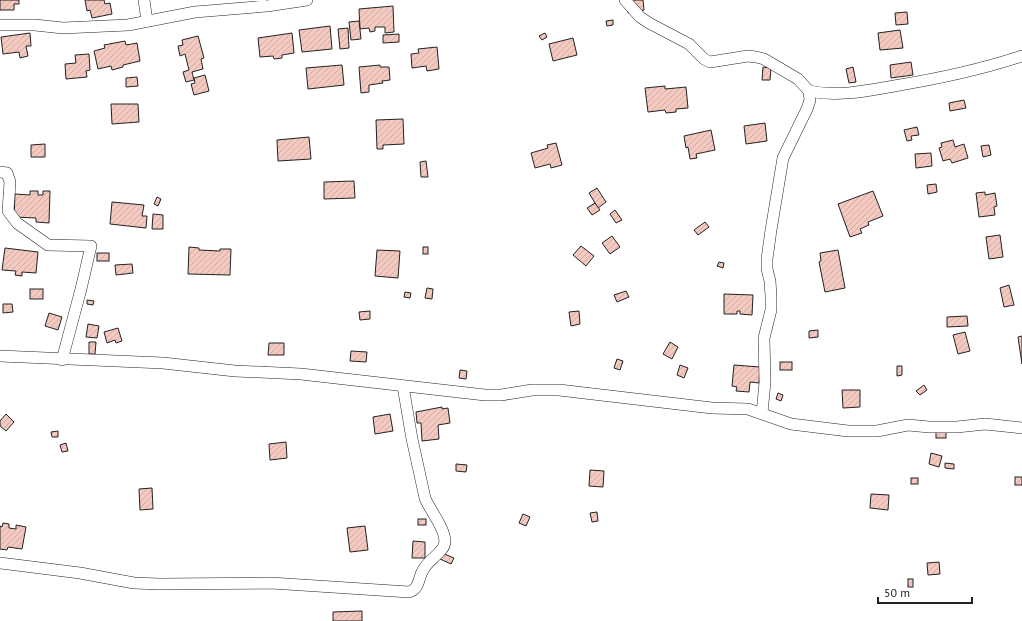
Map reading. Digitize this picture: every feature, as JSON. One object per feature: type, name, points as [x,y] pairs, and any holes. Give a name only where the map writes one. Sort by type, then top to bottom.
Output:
[{"type":"street","points":[[144,0],[147,21]]},
{"type":"street","points":[[0,25],[35,25],[63,28],[128,25],[195,12],[267,6],[307,0]]},
{"type":"street","points":[[625,0],[640,17],[689,44],[704,59],[710,62],[748,56],[764,59],[798,79],[809,91],[822,94],[864,91],[941,78],[1022,56]]},
{"type":"street","points":[[762,413],[765,382],[764,338],[771,310],[770,281],[767,269],[767,259],[771,230],[783,158],[807,109],[810,100],[809,91]]},
{"type":"street","points":[[0,172],[7,173],[10,182],[8,211],[17,223],[48,245],[92,246],[82,290],[62,360]]},
{"type":"street","points":[[0,356],[62,360],[163,363],[235,372],[301,374],[485,395],[501,395],[532,390],[559,390],[712,408],[748,409],[791,424],[848,431],[877,431],[908,425],[957,427],[985,424],[1022,428]]},
{"type":"street","points":[[0,564],[80,573],[134,583],[271,583],[409,592],[414,591],[422,571],[429,561],[443,549],[445,540],[440,525],[428,507],[425,498],[412,439],[403,386]]},
{"type":"building","points":[[0,0],[19,0],[19,4],[14,4],[14,10],[0,10]]},
{"type":"building","points":[[85,0],[104,0],[105,4],[110,3],[112,14],[92,18],[90,10],[87,11]]},
{"type":"building","points":[[626,0],[643,0],[644,10],[628,13]]},
{"type":"building","points":[[393,6],[394,32],[385,33],[385,27],[375,27],[375,31],[370,32],[369,28],[360,29],[359,9]]},
{"type":"building","points":[[907,12],[908,24],[896,25],[895,13]]},
{"type":"building","points":[[613,20],[613,25],[607,26],[606,21]]},
{"type":"building","points":[[359,21],[361,39],[351,40],[349,22]]},
{"type":"building","points":[[330,26],[332,49],[302,52],[299,30]]},
{"type":"building","points":[[348,28],[349,48],[340,49],[338,29]]},
{"type":"building","points":[[900,30],[903,48],[880,50],[878,33]]},
{"type":"building","points":[[30,33],[31,46],[26,46],[28,56],[20,58],[19,52],[3,54],[1,37]]},
{"type":"building","points":[[292,33],[294,53],[282,55],[282,58],[274,59],[273,56],[260,57],[258,38]]},
{"type":"building","points":[[545,33],[547,37],[542,40],[539,36]]},
{"type":"building","points":[[399,34],[399,42],[383,43],[383,35]]},
{"type":"building","points":[[198,36],[204,58],[201,59],[203,69],[192,72],[194,80],[186,82],[183,72],[189,70],[185,54],[180,56],[178,46],[183,45],[182,40]]},
{"type":"building","points":[[573,38],[577,55],[553,61],[549,44]]},
{"type":"building","points":[[125,41],[126,45],[137,43],[140,61],[123,65],[123,67],[112,70],[111,66],[98,69],[94,51],[105,48],[104,45]]},
{"type":"building","points":[[437,47],[439,69],[427,71],[426,66],[412,68],[411,54],[419,53],[418,49]]},
{"type":"building","points":[[89,54],[90,70],[86,71],[87,77],[66,79],[65,64],[76,63],[75,55]]},
{"type":"building","points":[[911,62],[913,75],[891,78],[890,65]]},
{"type":"building","points":[[342,65],[344,85],[308,89],[306,68]]},
{"type":"building","points":[[380,65],[380,67],[389,67],[390,80],[382,81],[383,83],[369,85],[369,92],[361,93],[359,67]]},
{"type":"building","points":[[763,67],[771,68],[770,80],[762,80]]},
{"type":"building","points":[[853,67],[856,82],[849,83],[846,69]]},
{"type":"building","points":[[205,75],[209,91],[194,95],[191,84],[195,83],[194,78]]},
{"type":"building","points":[[137,77],[138,86],[126,87],[126,78]]},
{"type":"building","points":[[665,86],[665,89],[686,87],[688,108],[676,109],[676,112],[666,113],[665,110],[648,112],[645,88]]},
{"type":"building","points":[[964,100],[966,108],[950,111],[949,103]]},
{"type":"building","points":[[111,104],[138,104],[139,122],[112,124]]},
{"type":"building","points":[[403,119],[404,144],[383,145],[383,149],[377,149],[376,120]]},
{"type":"building","points":[[765,123],[767,141],[746,144],[744,126]]},
{"type":"building","points":[[917,127],[919,135],[911,136],[912,140],[907,141],[904,130]]},
{"type":"building","points":[[711,130],[715,150],[696,154],[697,158],[690,159],[684,136]]},
{"type":"building","points":[[309,137],[311,159],[278,161],[277,140]]},
{"type":"building","points":[[953,140],[955,147],[964,144],[968,158],[952,163],[950,159],[943,161],[939,148],[942,147],[941,143]]},
{"type":"building","points":[[556,143],[562,165],[551,168],[550,164],[535,168],[531,153],[548,148],[547,145]]},
{"type":"building","points":[[45,144],[45,157],[31,157],[31,145]]},
{"type":"building","points":[[989,145],[991,155],[983,157],[981,146]]},
{"type":"building","points":[[931,153],[932,166],[916,168],[915,154]]},
{"type":"building","points":[[426,161],[428,177],[421,177],[420,162]]},
{"type":"building","points":[[354,181],[355,198],[324,199],[324,182]]},
{"type":"building","points":[[936,184],[937,192],[928,194],[927,185]]},
{"type":"building","points":[[597,188],[606,202],[598,208],[589,193]]},
{"type":"building","points":[[30,191],[38,191],[38,195],[43,195],[43,191],[50,191],[49,223],[36,222],[36,218],[14,217],[15,194],[30,195]]},
{"type":"building","points":[[873,191],[883,216],[868,222],[869,225],[860,229],[862,233],[850,237],[838,204]]},
{"type":"building","points":[[985,192],[985,195],[995,193],[997,206],[994,207],[995,215],[979,217],[976,193]]},
{"type":"building","points":[[157,197],[161,199],[158,206],[154,204]]},
{"type":"building","points":[[112,202],[144,205],[142,216],[147,216],[146,228],[110,224]]},
{"type":"building","points":[[595,203],[600,210],[592,215],[587,208]]},
{"type":"building","points":[[615,210],[622,220],[616,223],[610,214]]},
{"type":"building","points":[[153,214],[163,215],[163,229],[152,229]]},
{"type":"building","points":[[705,222],[709,227],[698,235],[694,230]]},
{"type":"building","points":[[1000,235],[1003,257],[989,259],[986,237]]},
{"type":"building","points":[[612,236],[620,247],[610,254],[602,243]]},
{"type":"building","points":[[581,246],[594,256],[586,266],[573,255]]},
{"type":"building","points":[[189,247],[199,248],[199,250],[220,251],[220,249],[231,249],[230,275],[188,274]]},
{"type":"building","points":[[423,247],[428,247],[428,254],[423,254]]},
{"type":"building","points":[[5,248],[38,252],[36,273],[22,272],[22,276],[15,275],[16,271],[2,270]]},
{"type":"building","points":[[377,250],[400,251],[398,278],[375,276]]},
{"type":"building","points":[[838,250],[845,288],[825,292],[819,262],[821,261],[820,253]]},
{"type":"building","points":[[97,253],[109,253],[109,261],[97,261]]},
{"type":"building","points":[[719,262],[724,263],[723,268],[717,266]]},
{"type":"building","points":[[132,264],[133,273],[116,275],[115,265]]},
{"type":"building","points":[[1009,285],[1014,305],[1004,307],[1000,288]]},
{"type":"building","points":[[427,288],[433,289],[432,299],[425,298]]},
{"type":"building","points":[[30,289],[43,289],[43,299],[30,299]]},
{"type":"building","points":[[626,291],[629,297],[617,302],[614,295]]},
{"type":"building","points":[[405,292],[411,293],[410,298],[404,297]]},
{"type":"building","points":[[724,294],[753,295],[752,315],[740,314],[740,311],[737,311],[737,314],[724,314]]},
{"type":"building","points":[[87,300],[94,301],[93,305],[87,304]]},
{"type":"building","points":[[3,304],[12,304],[13,312],[3,313]]},
{"type":"building","points":[[370,311],[370,319],[360,320],[359,312]]},
{"type":"building","points":[[579,311],[580,324],[571,326],[569,312]]},
{"type":"building","points":[[49,313],[62,317],[58,330],[45,326]]},
{"type":"building","points":[[967,316],[968,326],[947,327],[947,317]]},
{"type":"building","points":[[88,324],[99,326],[97,338],[86,337]]},
{"type":"building","points":[[118,328],[122,341],[116,343],[115,340],[107,343],[104,332]]},
{"type":"building","points":[[818,330],[818,337],[809,338],[809,331]]},
{"type":"building","points":[[965,332],[970,351],[958,354],[953,335]]},
{"type":"building","points":[[1022,336],[1022,364],[1018,337]]},
{"type":"building","points":[[89,342],[96,342],[95,354],[89,354]]},
{"type":"building","points":[[670,342],[678,347],[672,359],[663,354]]},
{"type":"building","points":[[269,343],[284,343],[284,355],[268,355]]},
{"type":"building","points":[[351,351],[367,352],[366,362],[350,361]]},
{"type":"building","points":[[617,359],[623,361],[620,370],[614,368]]},
{"type":"building","points":[[780,362],[792,362],[792,370],[780,370]]},
{"type":"building","points":[[680,365],[688,368],[684,378],[677,375]]},
{"type":"building","points":[[734,365],[760,367],[759,383],[750,382],[749,392],[736,391],[737,387],[732,386]]},
{"type":"building","points":[[897,366],[902,366],[902,375],[897,376]]},
{"type":"building","points":[[460,370],[467,371],[466,379],[459,378]]},
{"type":"building","points":[[924,385],[927,390],[920,395],[916,391]]},
{"type":"building","points":[[842,390],[860,390],[860,407],[843,408]]},
{"type":"building","points":[[778,393],[783,395],[781,401],[776,399]]},
{"type":"building","points":[[442,407],[442,409],[448,408],[450,423],[438,425],[439,439],[422,441],[421,423],[417,423],[416,412]]},
{"type":"building","points":[[6,414],[14,422],[6,431],[0,426],[0,421]]},
{"type":"building","points":[[390,414],[393,431],[375,434],[373,417]]},
{"type":"building","points":[[58,431],[58,437],[52,437],[51,432]]},
{"type":"building","points":[[936,431],[946,431],[946,438],[936,438]]},
{"type":"building","points":[[286,442],[287,458],[270,460],[269,444]]},
{"type":"building","points":[[66,443],[68,451],[62,452],[60,445]]},
{"type":"building","points":[[931,453],[942,456],[939,467],[929,464]]},
{"type":"building","points":[[945,463],[954,464],[954,469],[945,468]]},
{"type":"building","points":[[456,464],[467,465],[466,472],[456,471]]},
{"type":"building","points":[[590,470],[604,471],[603,487],[589,486]]},
{"type":"building","points":[[1015,477],[1022,477],[1022,485],[1015,485]]},
{"type":"building","points":[[911,478],[918,478],[918,484],[911,484]]},
{"type":"building","points":[[152,488],[153,509],[140,510],[139,489]]},
{"type":"building","points":[[871,494],[889,495],[888,510],[870,508]]},
{"type":"building","points":[[597,512],[598,521],[592,522],[590,513]]},
{"type":"building","points":[[523,514],[530,517],[526,526],[519,523]]},
{"type":"building","points":[[418,519],[426,519],[426,525],[418,525]]},
{"type":"building","points":[[3,523],[9,524],[9,528],[16,529],[16,525],[26,527],[22,549],[8,547],[7,550],[0,549],[0,526],[2,527]]},
{"type":"building","points":[[365,526],[368,550],[350,552],[347,528]]},
{"type":"building","points":[[413,541],[425,542],[425,558],[412,558]]},
{"type":"building","points":[[442,553],[454,558],[451,564],[440,559]]},
{"type":"building","points":[[939,562],[940,574],[928,575],[927,563]]},
{"type":"building","points":[[908,579],[913,579],[913,587],[908,587]]},
{"type":"building","points":[[362,611],[362,621],[333,621],[333,612]]}]
